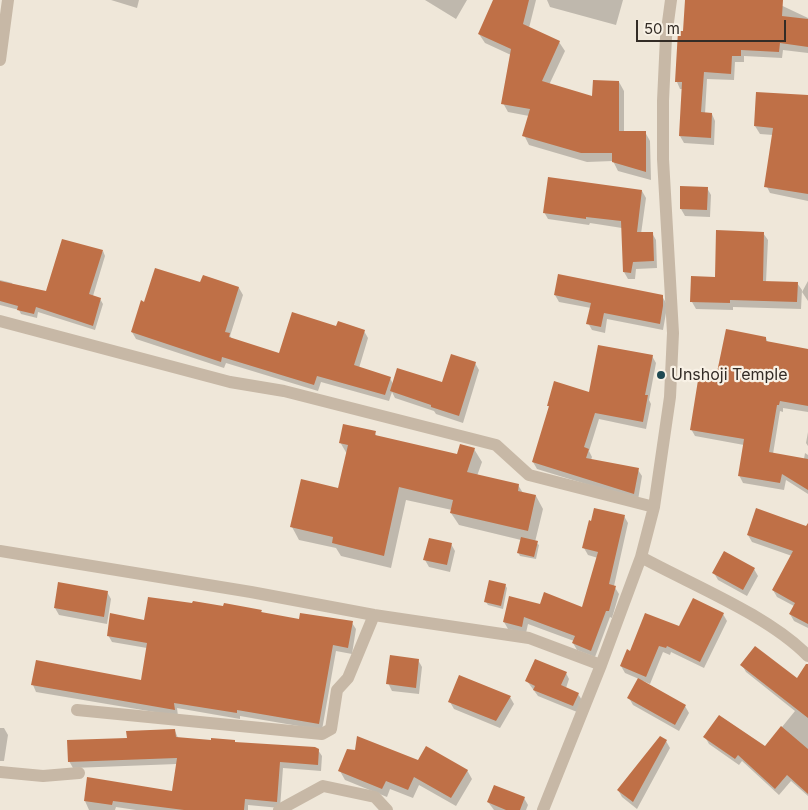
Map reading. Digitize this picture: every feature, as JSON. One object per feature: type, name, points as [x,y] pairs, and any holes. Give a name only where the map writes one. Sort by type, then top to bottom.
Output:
[{"type":"street","points":[[0,60],[8,0]]},
{"type":"street","points":[[544,810],[641,557],[654,507],[670,397],[673,333],[663,159],[666,37],[671,0]]},
{"type":"street","points":[[0,321],[230,382],[284,391],[496,445],[529,475],[654,507]]},
{"type":"street","points":[[0,552],[251,592],[374,615],[529,638],[601,665]]},
{"type":"street","points":[[641,557],[770,626],[808,656]]},
{"type":"street","points":[[77,710],[322,734],[331,729],[337,690],[348,678],[374,615]]},
{"type":"street","points":[[0,772],[43,776],[79,773]]},
{"type":"street","points":[[279,810],[323,786],[375,797],[387,810]]},
{"type":"building","points":[[493,0],[529,0],[523,24],[560,41],[542,81],[592,96],[593,80],[619,81],[619,131],[646,131],[646,172],[612,162],[612,153],[581,153],[522,136],[530,109],[501,104],[511,49],[478,34]]},
{"type":"building","points":[[685,0],[783,0],[782,16],[808,19],[808,47],[780,43],[779,52],[741,50],[741,56],[732,56],[731,74],[704,72],[701,112],[712,113],[711,138],[679,136],[682,82],[675,82],[678,31],[683,31]]},
{"type":"building","points":[[756,92],[808,95],[808,194],[764,187],[773,128],[754,126]]},
{"type":"building","points":[[548,177],[642,190],[637,232],[653,232],[654,261],[633,262],[631,273],[623,272],[621,221],[586,217],[586,219],[543,213]]},
{"type":"building","points":[[680,186],[708,187],[707,210],[680,209]]},
{"type":"building","points":[[716,230],[764,232],[763,281],[798,282],[797,302],[730,300],[730,303],[690,302],[691,276],[715,277]]},
{"type":"building","points":[[62,239],[103,250],[89,294],[101,298],[93,326],[36,307],[34,314],[17,310],[18,306],[0,301],[0,281],[46,291]]},
{"type":"building","points":[[155,268],[200,282],[203,275],[239,287],[225,332],[230,333],[229,337],[279,353],[292,312],[336,326],[338,321],[365,330],[354,365],[391,377],[385,395],[317,376],[314,385],[222,357],[221,362],[131,332],[141,300],[144,302]]},
{"type":"building","points":[[558,274],[663,295],[660,324],[604,313],[601,327],[586,324],[591,303],[554,295]]},
{"type":"building","points":[[726,329],[766,337],[766,341],[808,349],[808,406],[780,401],[779,405],[777,405],[769,452],[808,459],[808,490],[782,474],[780,483],[738,476],[744,439],[690,430],[699,374],[716,377]]},
{"type":"building","points":[[598,345],[653,355],[645,395],[648,395],[643,422],[595,413],[584,447],[589,449],[586,458],[639,468],[634,494],[532,462],[549,406],[547,406],[554,381],[589,392]]},
{"type":"building","points":[[451,354],[476,362],[459,416],[390,391],[397,368],[442,382]]},
{"type":"building","points":[[343,424],[376,431],[375,435],[457,454],[460,444],[475,448],[467,472],[519,484],[518,491],[536,495],[528,531],[450,513],[453,500],[399,487],[384,556],[332,543],[333,537],[290,527],[301,479],[338,488],[348,445],[339,443]]},
{"type":"building","points":[[594,508],[625,515],[609,584],[616,586],[609,611],[606,611],[591,651],[572,643],[575,636],[524,617],[522,627],[503,622],[509,596],[540,604],[544,592],[582,607],[598,552],[582,548]]},
{"type":"building","points":[[756,508],[806,526],[808,523],[808,624],[789,614],[795,603],[772,590],[793,551],[747,535]]},
{"type":"building","points":[[521,537],[538,541],[534,557],[517,553]]},
{"type":"building","points":[[429,538],[452,543],[447,565],[423,560]]},
{"type":"building","points":[[724,551],[755,568],[743,590],[712,573]]},
{"type":"building","points":[[489,580],[506,584],[501,606],[484,602]]},
{"type":"building","points":[[58,582],[108,591],[104,617],[54,608]]},
{"type":"building","points":[[148,597],[223,606],[224,603],[299,619],[300,613],[353,621],[348,648],[333,645],[319,724],[237,710],[237,713],[174,703],[175,710],[31,685],[36,660],[141,680],[147,643],[107,636],[110,613],[144,620]]},
{"type":"building","points":[[693,598],[724,613],[700,662],[667,646],[666,648],[659,646],[646,677],[620,666],[627,649],[630,651],[645,613],[679,626]]},
{"type":"building","points":[[755,646],[797,678],[806,664],[808,664],[808,718],[740,665]]},
{"type":"building","points":[[390,655],[419,659],[416,688],[386,684]]},
{"type":"building","points":[[535,659],[567,672],[561,685],[579,693],[573,706],[533,690],[535,686],[525,681]]},
{"type":"building","points":[[459,675],[511,696],[496,721],[448,702]]},
{"type":"building","points":[[638,678],[686,705],[675,725],[627,698]]},
{"type":"building","points":[[719,715],[765,746],[781,726],[808,749],[808,794],[787,775],[775,789],[738,755],[735,759],[703,737]]},
{"type":"building","points":[[175,729],[176,737],[211,740],[211,738],[235,740],[235,742],[315,747],[319,749],[318,765],[280,762],[277,802],[245,799],[244,810],[184,810],[113,801],[112,805],[84,801],[87,777],[172,791],[177,758],[68,762],[67,740],[127,738],[126,731]]},
{"type":"building","points":[[357,736],[418,760],[426,746],[468,770],[451,798],[414,777],[408,790],[386,781],[382,789],[338,771],[347,749],[355,750]]},
{"type":"building","points":[[660,736],[667,740],[633,802],[617,790]]},
{"type":"building","points":[[494,785],[525,797],[520,810],[506,810],[487,802]]},
{"type":"place","name":"Unshoji Temple","points":[[661,375]]}]
